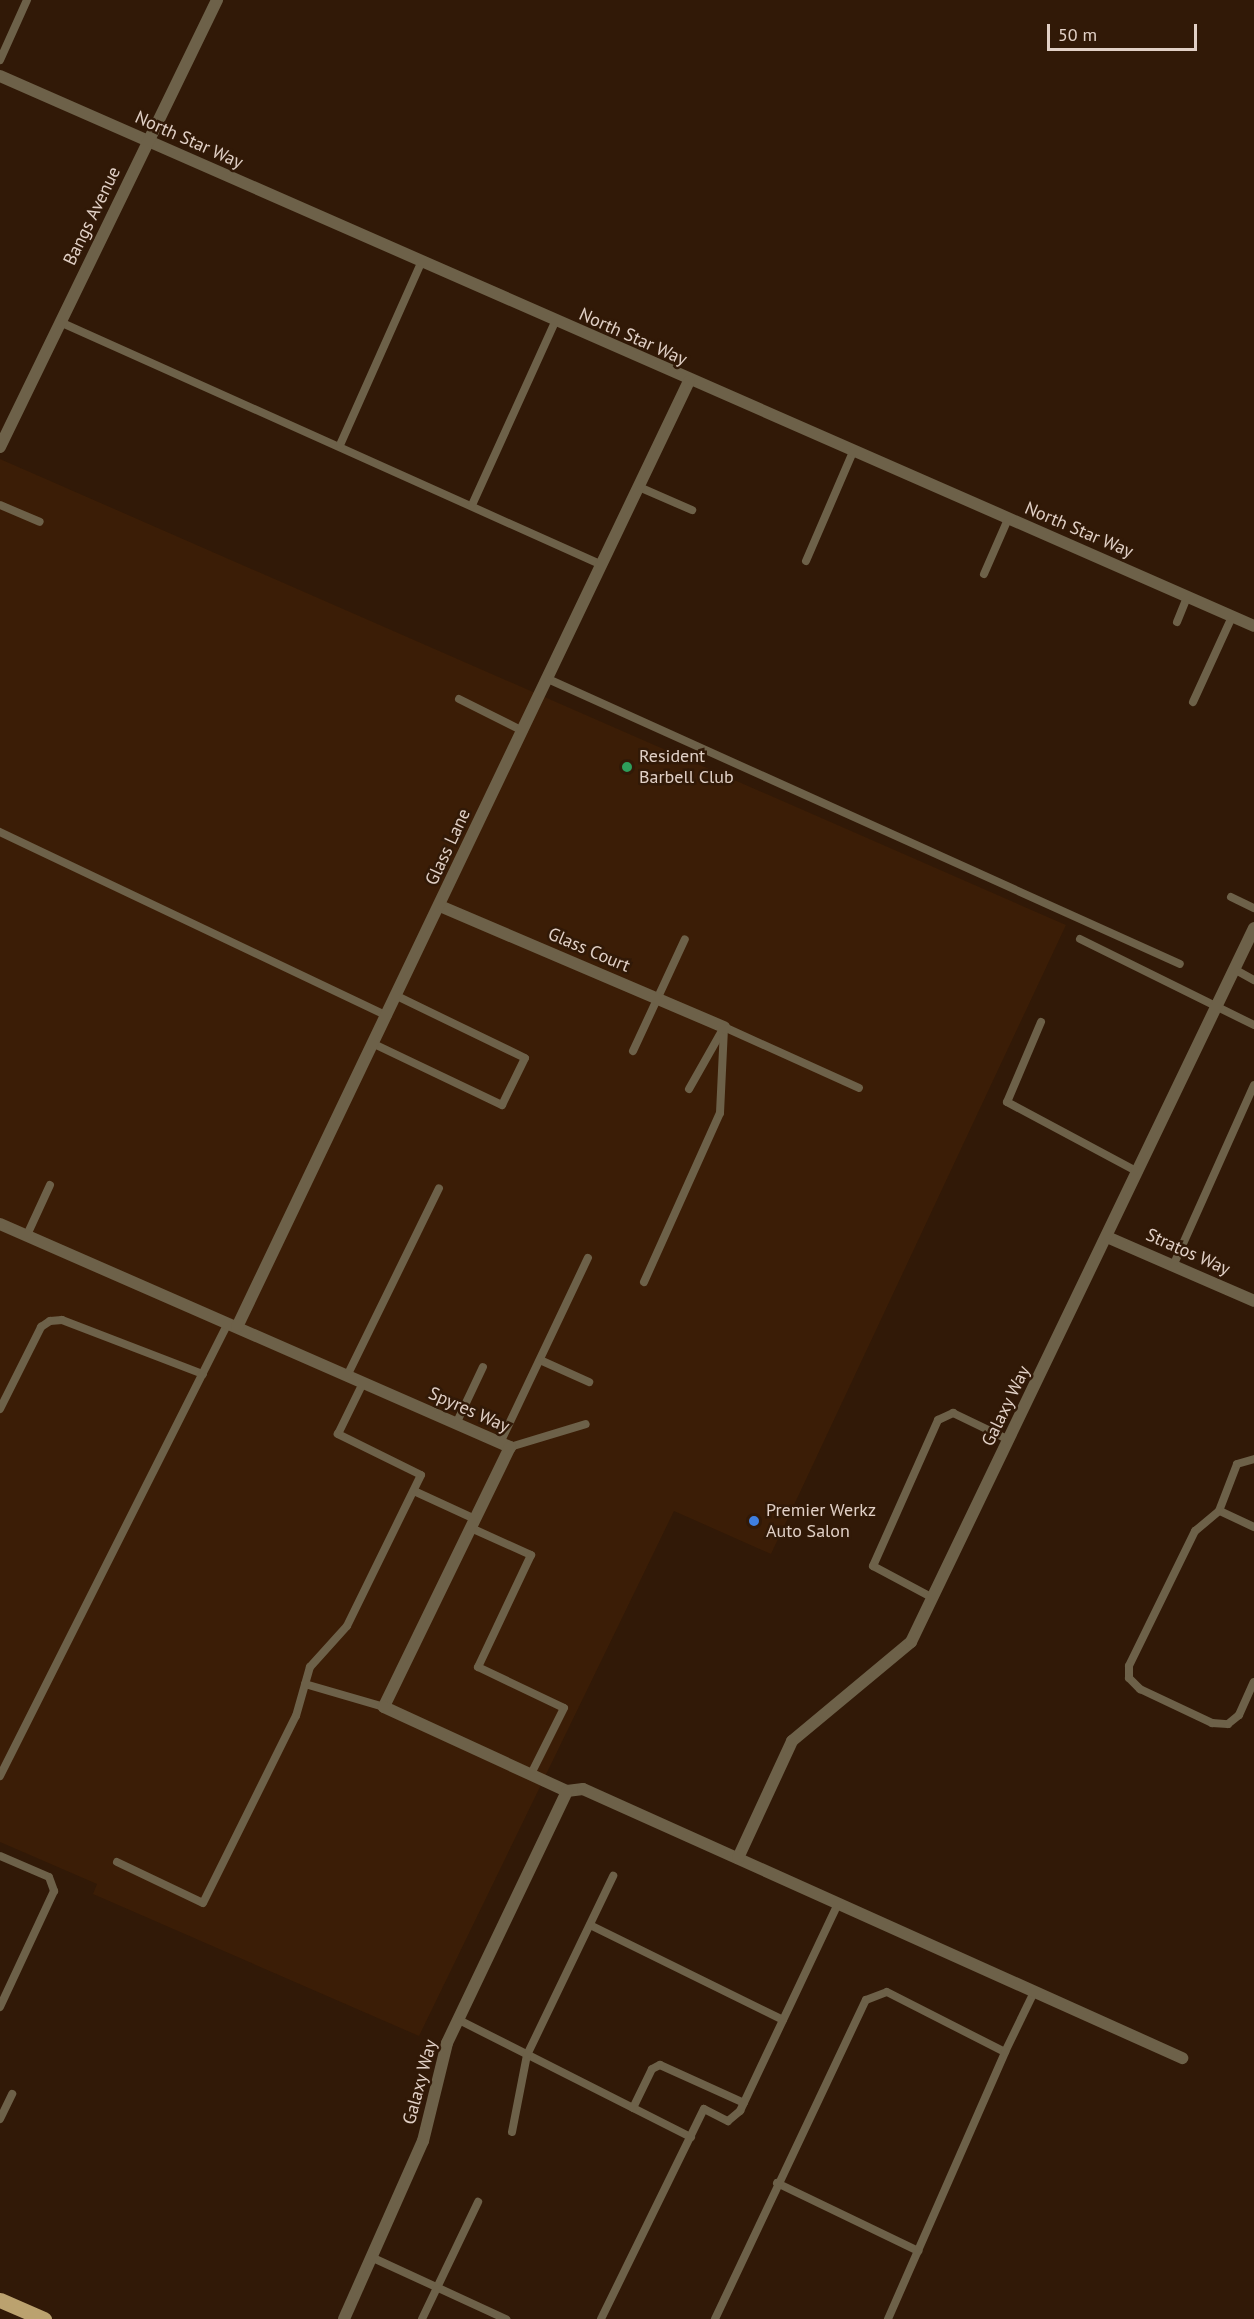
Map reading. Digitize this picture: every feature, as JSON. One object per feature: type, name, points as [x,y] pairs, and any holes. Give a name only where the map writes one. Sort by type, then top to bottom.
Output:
[{"type":"main road","points":[[0,2300],[44,2319]]},
{"type":"street","name":"Bangs Avenue","points":[[0,447],[217,0]]},
{"type":"street","name":"North Star Way","points":[[0,76],[689,381],[1254,626]]},
{"type":"street","name":"Glass Lane","points":[[233,1325],[374,1044],[689,381]]},
{"type":"street","name":"Glass Court","points":[[440,906],[724,1027]]},
{"type":"street","name":"Galaxy Way","points":[[738,1858],[792,1742],[911,1642],[1254,928]]},
{"type":"street","name":"Spyres Way","points":[[0,1224],[505,1445],[473,1524],[384,1707]]},
{"type":"street","name":"Stratos Way","points":[[1107,1237],[1254,1301]]},
{"type":"street","points":[[384,1707],[567,1791],[582,1789],[1182,2058]]},
{"type":"street","name":"Galaxy Way","points":[[344,2319],[423,2141],[447,2043],[567,1791]]},
{"type":"lane","points":[[0,60],[27,0]]},
{"type":"lane","points":[[340,445],[421,262]]},
{"type":"lane","points":[[60,322],[340,445],[602,565]]},
{"type":"lane","points":[[472,505],[555,322]]},
{"type":"lane","points":[[806,561],[853,452]]},
{"type":"lane","points":[[639,487],[692,510]]},
{"type":"lane","points":[[0,505],[40,522]]},
{"type":"lane","points":[[984,574],[1008,519]]},
{"type":"lane","points":[[1177,622],[1187,597]]},
{"type":"lane","points":[[1193,702],[1232,616]]},
{"type":"lane","points":[[548,679],[1180,964]]},
{"type":"lane","points":[[459,699],[523,731]]},
{"type":"lane","points":[[0,832],[387,1016]]},
{"type":"lane","points":[[1231,897],[1254,908]]},
{"type":"lane","points":[[633,1050],[686,939]]},
{"type":"lane","points":[[1080,939],[1254,1025]]},
{"type":"lane","points":[[1234,969],[1254,980]]},
{"type":"lane","points":[[374,1044],[502,1105],[525,1058],[397,996]]},
{"type":"lane","points":[[1041,1023],[1007,1102],[1138,1172]]},
{"type":"lane","points":[[724,1027],[859,1088]]},
{"type":"lane","points":[[689,1089],[724,1027]]},
{"type":"lane","points":[[644,1282],[720,1113],[724,1027]]},
{"type":"lane","points":[[1173,1266],[1254,1085]]},
{"type":"lane","points":[[27,1235],[50,1185]]},
{"type":"lane","points":[[347,1376],[439,1188]]},
{"type":"lane","points":[[505,1445],[540,1360],[588,1258]]},
{"type":"lane","points":[[0,1409],[41,1328],[50,1321],[63,1320],[203,1374]]},
{"type":"lane","points":[[0,1776],[203,1374],[233,1325]]},
{"type":"lane","points":[[540,1360],[589,1382]]},
{"type":"lane","points":[[456,1424],[483,1367]]},
{"type":"lane","points":[[117,1862],[202,1903],[296,1716],[305,1684],[322,1650],[347,1626],[421,1475],[338,1434],[363,1383]]},
{"type":"lane","points":[[933,1598],[873,1566],[938,1420],[953,1413],[1009,1440]]},
{"type":"lane","points":[[505,1445],[586,1424]]},
{"type":"lane","points":[[1254,1459],[1244,1458],[1237,1464],[1219,1511],[1195,1531],[1129,1666],[1129,1678],[1140,1689],[1220,1724],[1239,1715],[1254,1682]]},
{"type":"lane","points":[[414,1491],[531,1555],[478,1667],[564,1708],[531,1774]]},
{"type":"lane","points":[[1219,1511],[1254,1527]]},
{"type":"lane","points":[[305,1684],[384,1707]]},
{"type":"lane","points":[[0,1856],[49,1877],[54,1891],[0,2007]]},
{"type":"lane","points":[[512,2132],[527,2055],[613,1876]]},
{"type":"lane","points":[[601,2319],[704,2109],[728,2121],[744,2103],[838,1904]]},
{"type":"lane","points":[[590,1925],[783,2020]]},
{"type":"lane","points":[[715,2319],[777,2183],[866,2000],[887,1992],[1005,2052]]},
{"type":"lane","points":[[888,2319],[1005,2052],[1034,1992]]},
{"type":"lane","points":[[459,2020],[691,2137]]},
{"type":"lane","points":[[633,2108],[652,2069],[660,2066],[744,2103]]},
{"type":"lane","points":[[0,2119],[12,2094]]},
{"type":"lane","points":[[777,2183],[918,2251]]},
{"type":"lane","points":[[422,2319],[478,2202]]},
{"type":"lane","points":[[372,2257],[506,2319]]},
{"type":"shaded area","points":[[0,459],[1066,925],[771,1554],[674,1511],[419,2036],[93,1894],[97,1884],[0,1842]]},
{"type":"place","name":"Resident Barbell Club","points":[[627,767]]},
{"type":"place","name":"Premier Werkz Auto Salon","points":[[754,1521]]}]
